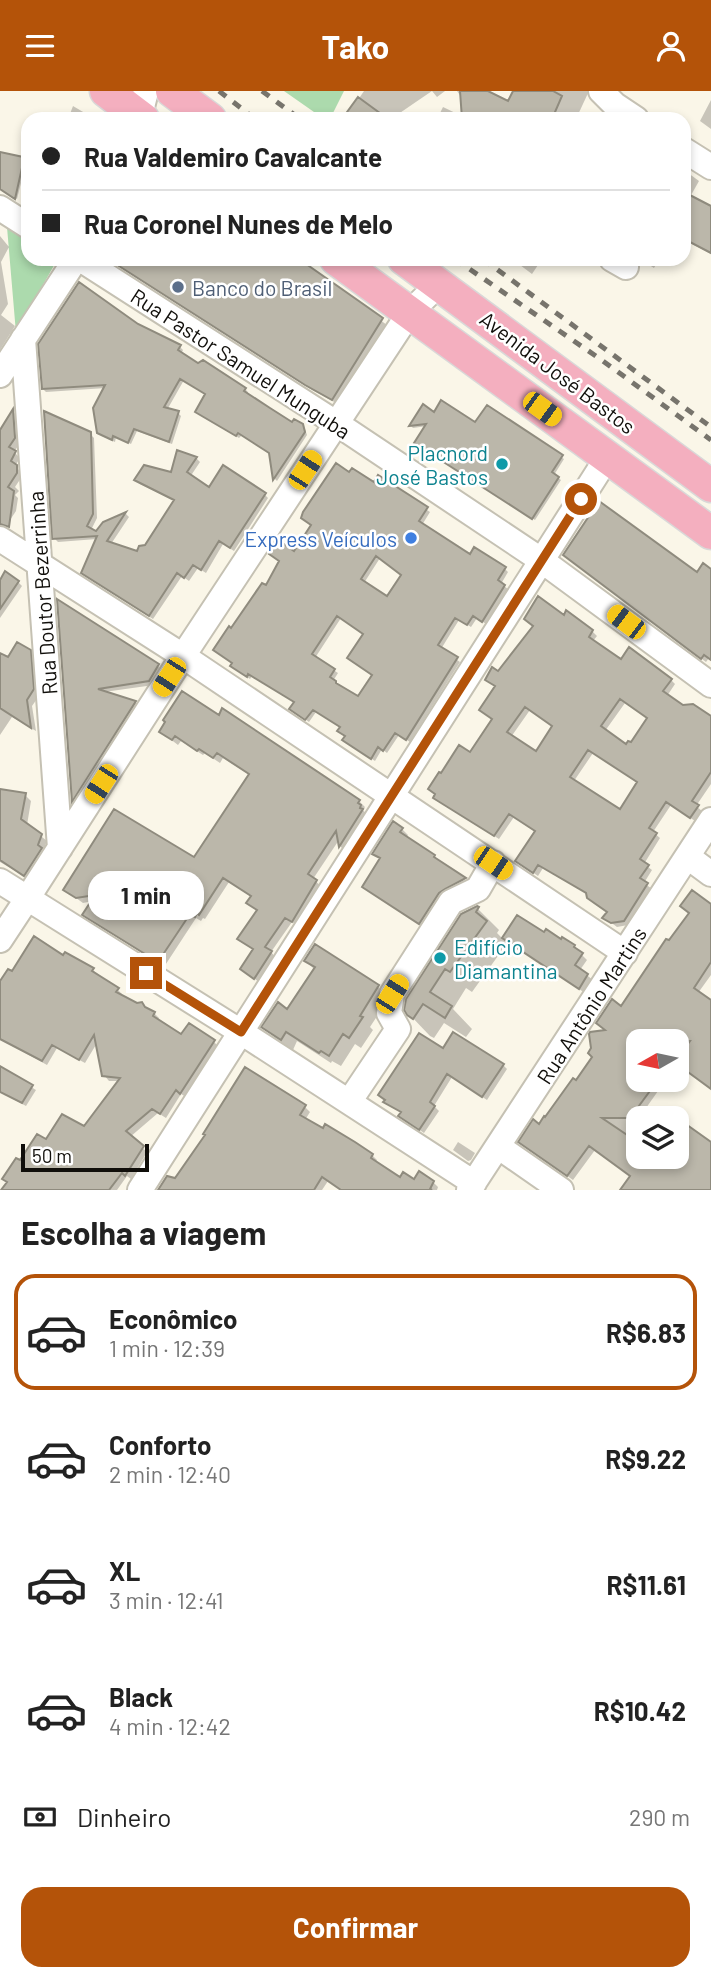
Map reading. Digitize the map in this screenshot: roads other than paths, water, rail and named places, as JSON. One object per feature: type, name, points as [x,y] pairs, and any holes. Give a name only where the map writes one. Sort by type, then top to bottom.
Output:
[{"type":"main road","points":[[106,91],[142,111]]},
{"type":"main road","points":[[172,91],[201,112]]},
{"type":"main road","name":"Avenida José Bastos","points":[[346,266],[711,533]]},
{"type":"main road","name":"Avenida José Bastos","points":[[413,266],[711,486]]},
{"type":"street","points":[[691,154],[711,167]]},
{"type":"street","points":[[0,208],[21,222]]},
{"type":"street","points":[[0,375],[73,266]]},
{"type":"street","name":"Rua Pastor Samuel Munguba","points":[[89,266],[336,423],[541,560],[711,685]]},
{"type":"street","points":[[0,940],[410,312],[439,285]]},
{"type":"street","name":"Rua Doutor Bezerrinha","points":[[23,339],[60,848]]},
{"type":"street","points":[[140,1190],[607,458]]},
{"type":"street","points":[[0,540],[183,656],[625,953]]},
{"type":"street","name":"Rua Antônio Martins","points":[[472,1186],[711,820]]},
{"type":"street","points":[[688,857],[711,874]]},
{"type":"street","points":[[349,1102],[398,1029],[390,1015],[392,994],[451,901],[478,889],[493,863]]},
{"type":"street","points":[[0,881],[241,1032],[472,1186]]},
{"type":"street","points":[[499,1147],[561,1190]]},
{"type":"railway","points":[[219,91],[246,112]]},
{"type":"railway","points":[[262,91],[290,112]]},
{"type":"railway","points":[[465,266],[711,440]]},
{"type":"railway","points":[[492,266],[711,427]]},
{"type":"place","name":"Banco do Brasil","points":[[178,287]]},
{"type":"place","name":"Placnord José Bastos","points":[[502,464]]},
{"type":"place","name":"Express Veículos","points":[[411,538]]},
{"type":"place","name":"Edifício Diamantina","points":[[440,958]]}]
